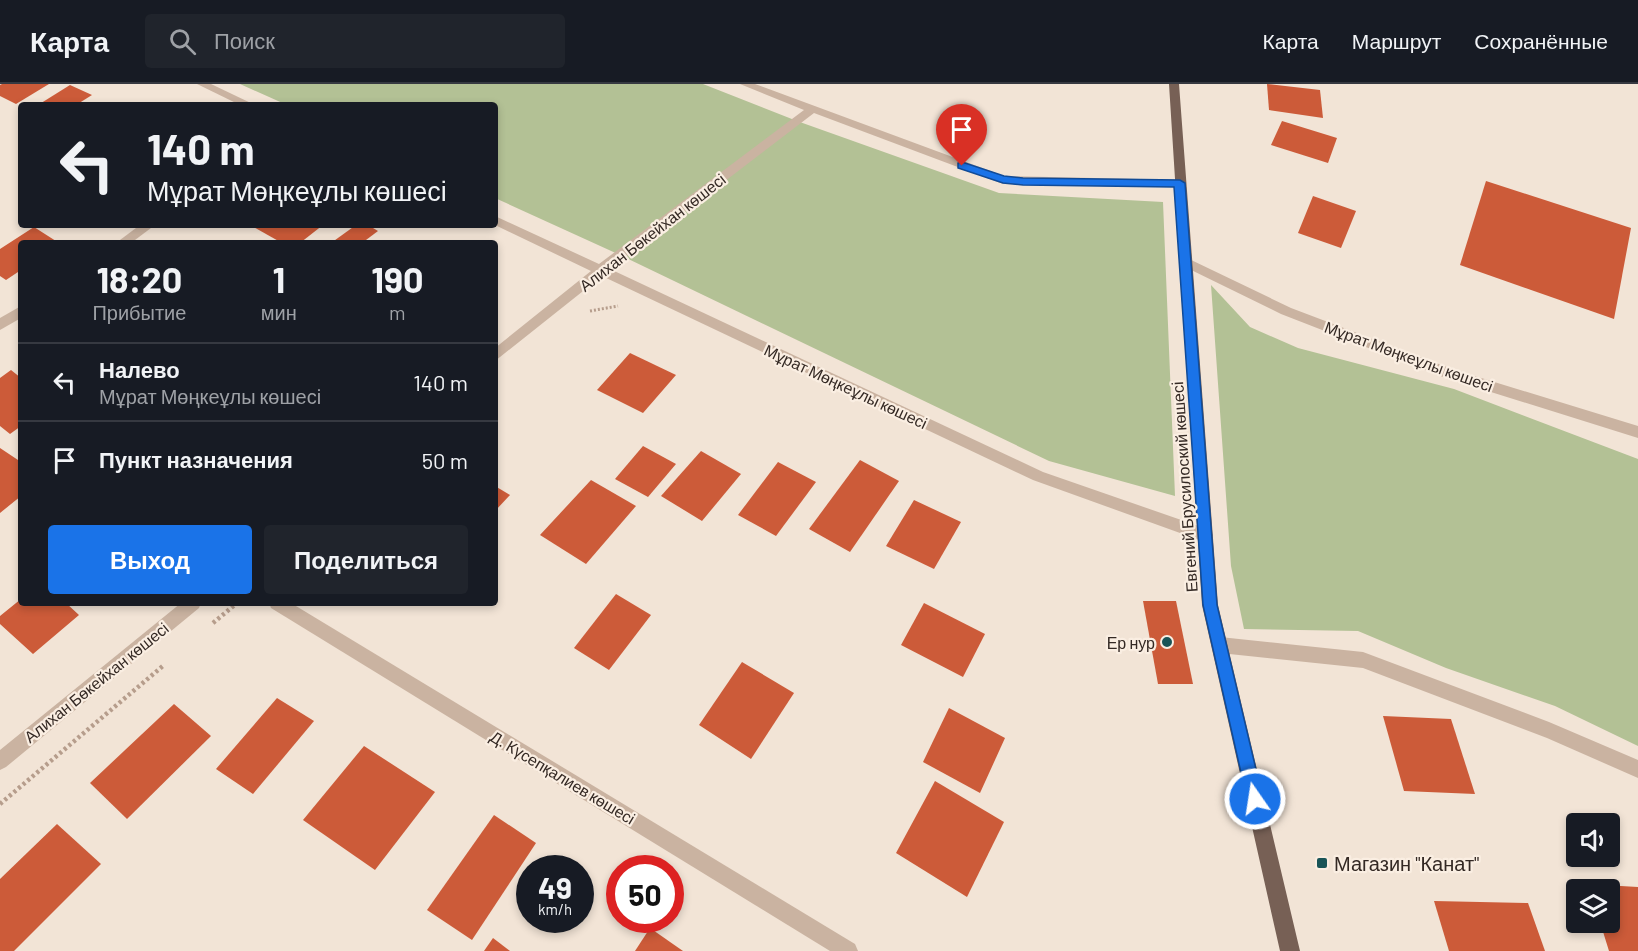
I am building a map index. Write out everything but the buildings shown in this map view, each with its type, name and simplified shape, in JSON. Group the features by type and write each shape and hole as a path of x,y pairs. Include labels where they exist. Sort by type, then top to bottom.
{"main road":[{"name":"Евгений Брусилоский көшесі","path":"1174,84 1210,605 1290,951"}],"street":[{"path":"202,84 243,102"},
{"path":"745,84 1003,180 1180,183"},
{"name":"Алихан Бөкейхан көшесі","path":"498,354 600,270 811,110"},
{"name":"Мұрат Мөңкеұлы көшесі","path":"498,221 1038,476 1205,535"},
{"path":"126,240 144,228"},
{"name":"Мұрат Мөңкеұлы көшесі","path":"1186,263 1286,311 1448,373 1638,432"},
{"path":"0,325 18,313"},
{"name":"Алихан Бөкейхан көшесі","path":"0,761 189,606"},
{"name":"Д. Күсепқалиев көшесі","path":"282,606 848,951"},
{"path":"1220,645 1363,660 1549,730 1638,769"}],"path":[{"path":"587,312 620,306"},
{"path":"210,626 233,606"},
{"path":"0,804 173,657"}],"green space":[{"path":"240,84 703,84 797,121 999,193 1163,202 1175,496 1049,461 620,255 498,199 498,102 280,102"},
{"path":"1211,285 1250,327 1298,348 1454,389 1638,459 1638,746 1555,706 1446,668 1358,631 1244,629 1231,566"}],"place":[{"name":"Ер нур","path":"1167,642"},
{"name":"Магазин \"Канат\"","path":"1322,863"}],"route":[{"path":"962,166 1003,180 1180,183 1210,605 1255,799"}]}
